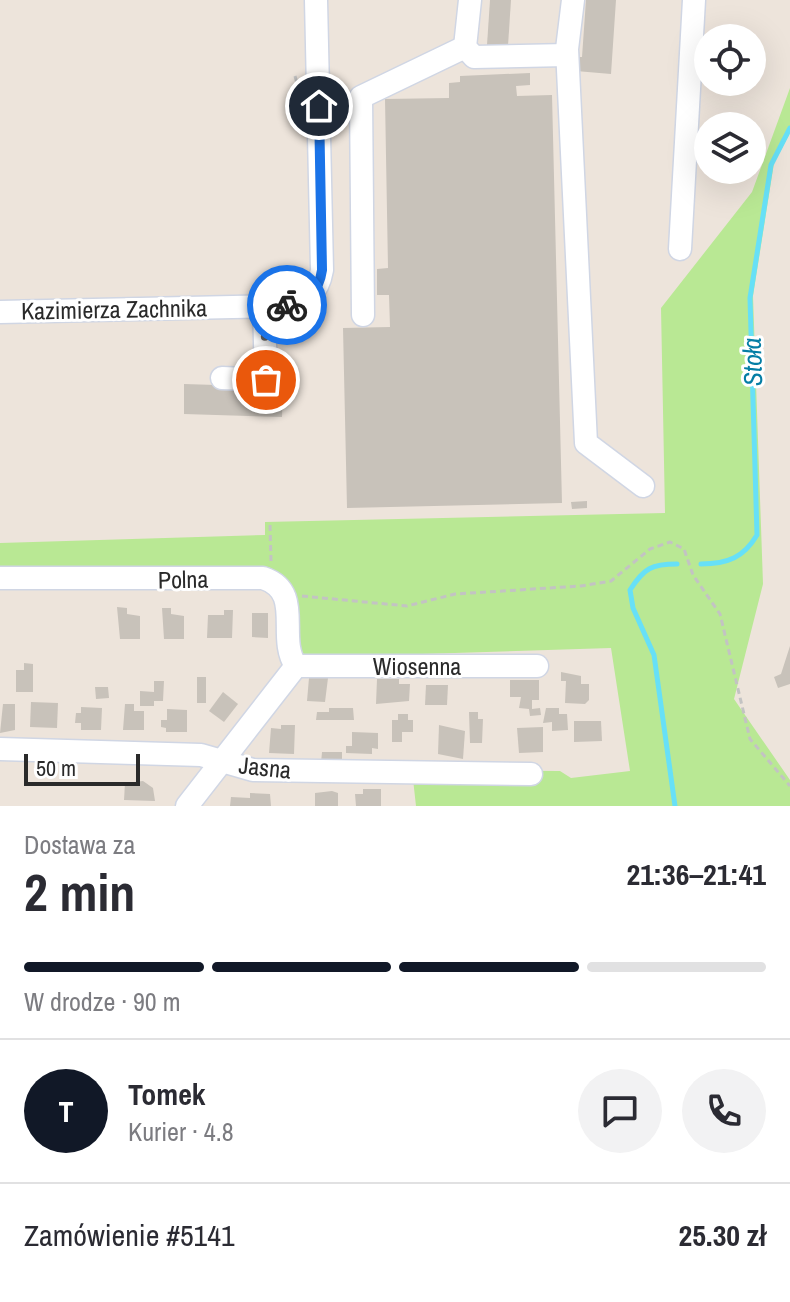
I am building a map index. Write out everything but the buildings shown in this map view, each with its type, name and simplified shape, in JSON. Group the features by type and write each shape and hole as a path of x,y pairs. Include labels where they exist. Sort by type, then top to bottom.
{"street":[{"name":"Kazimierza Zachnika","path":"0,312 264,306 302,302 320,283 316,0"},
{"path":"454,0 470,0 465,47 474,57 567,55"},
{"path":"573,0 567,55 586,443 643,486"},
{"path":"680,249 694,0"},
{"path":"363,315 361,97 465,47"},
{"path":"295,76 318,76"},
{"path":"222,378 266,380 264,306"},
{"name":"Polna","path":"0,578 278,588"},
{"path":"187,806 296,666 289,656 278,588"},
{"name":"Wiosenna","path":"296,666 537,666"},
{"name":"Jasna","path":"0,749 201,755 253,770 531,774"}],"path":[{"path":"270,525 278,588 407,606 455,594 581,586 611,581 650,549 670,542 684,549 693,575 720,614 750,739 790,786"}],"green space":[{"path":"790,88 790,133 774,163 753,296 763,584 734,699 790,780 790,806 416,806 412,770 560,771 571,778 630,771 611,648 295,658 292,593 269,567 0,567 0,543 265,535 265,522 665,513 661,308 752,192 755,184 766,184 766,154"}],"waterway":[{"name":"Stoła","path":"701,564 734,558 747,549 757,535 750,298 771,165 790,128"},
{"name":"Stoła","path":"675,806 654,655 633,608 630,590 649,569 677,564"}],"way so far":[{"path":"266,380 264,306 287,305"}],"route":[{"path":"287,305 307,299 320,283 319,106"}]}
